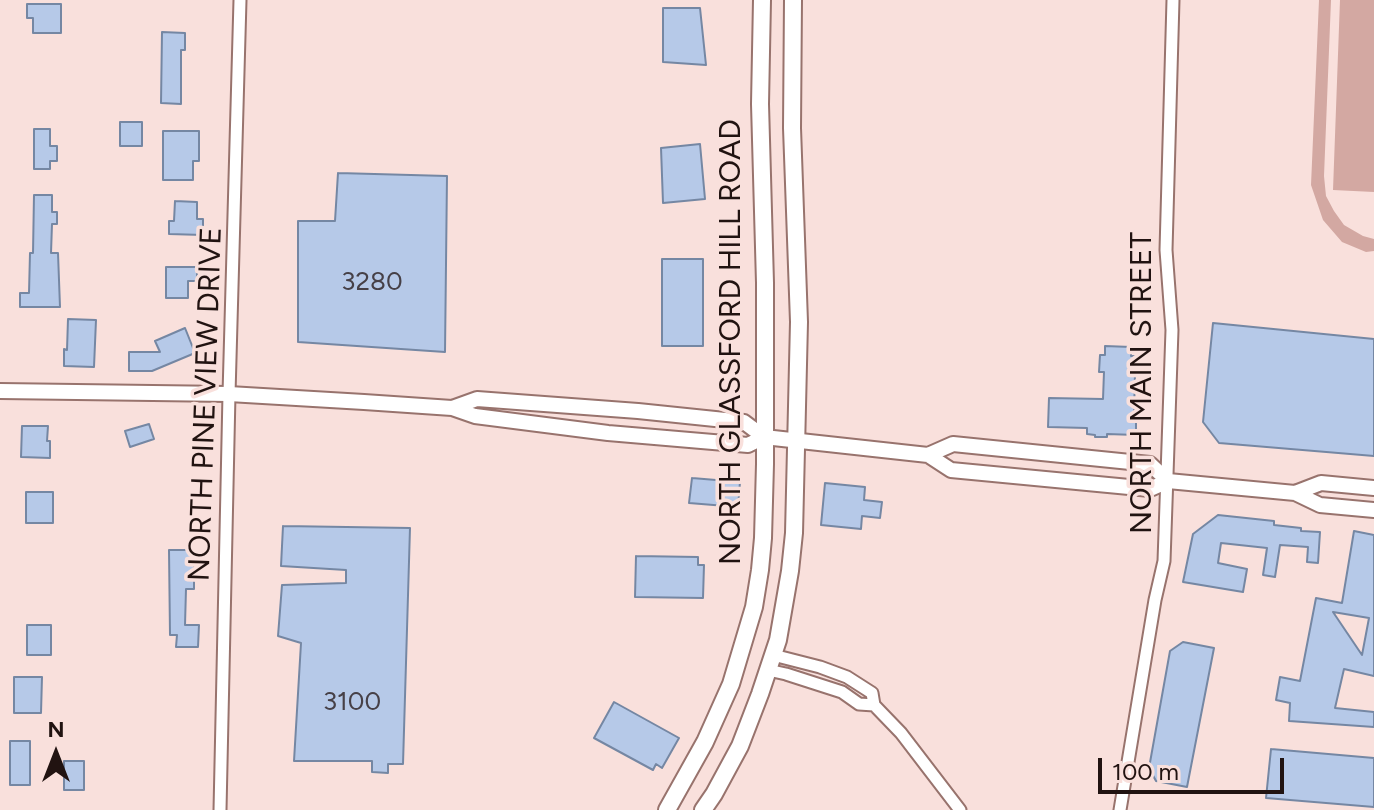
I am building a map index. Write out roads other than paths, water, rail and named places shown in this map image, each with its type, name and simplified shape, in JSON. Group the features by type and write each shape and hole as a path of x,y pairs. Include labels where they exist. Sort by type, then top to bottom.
{"main road":[{"name":"NORTH GLASSFORD HILL ROAD","path":"667,810 705,742 731,684 754,607 763,538 765,283 760,104 762,0"},
{"name":"NORTH GLASSFORD HILL ROAD","path":"703,810 740,746 770,663 786,600 792,559 799,322 792,128 793,0"}],"street":[{"name":"NORTH PINE VIEW DRIVE","path":"220,810 240,0"},
{"name":"NORTH MAIN STREET","path":"1120,810 1164,561 1172,330 1166,250 1173,0"},
{"path":"0,391 229,394 452,408 475,416 608,433 748,445 764,437"},
{"path":"452,408 477,399 744,422 764,437 928,455 951,470 1150,489 1168,481 1295,493 1320,505 1374,510"},
{"path":"928,455 953,444 1150,464 1168,481"},
{"path":"1295,493 1321,483 1374,488"},
{"path":"770,663 786,674 842,692 859,704 874,705 901,733 960,810"}]}
